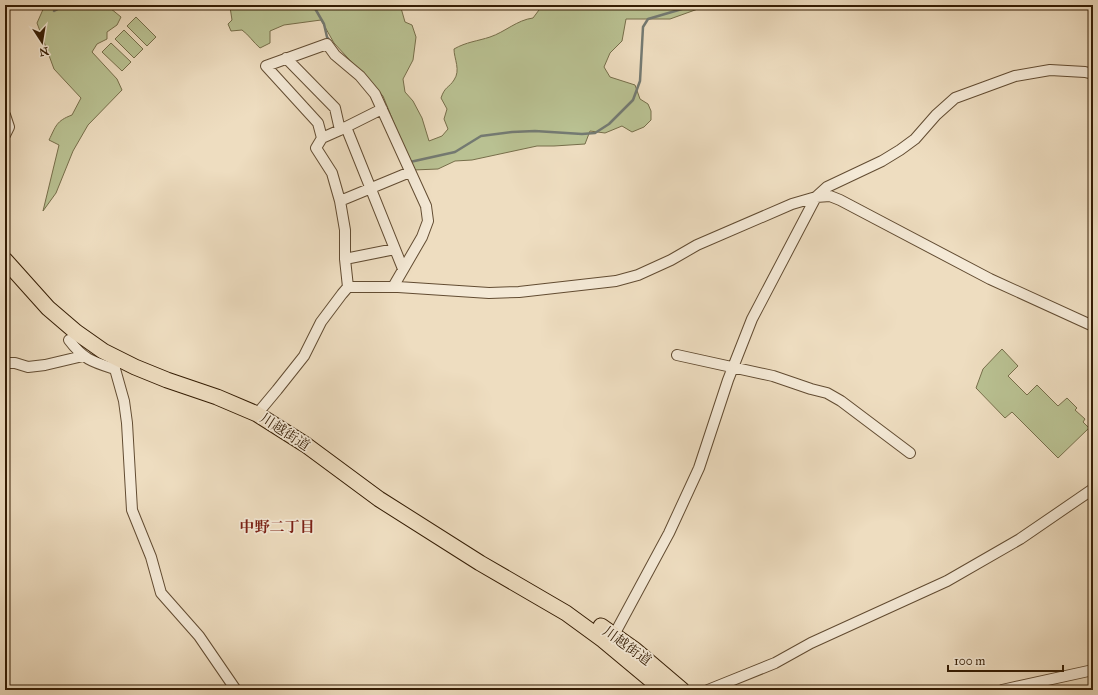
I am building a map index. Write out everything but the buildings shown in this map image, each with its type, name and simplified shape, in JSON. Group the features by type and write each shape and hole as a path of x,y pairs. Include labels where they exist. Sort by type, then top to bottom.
{"highway":[{"name":"川越街道","path":"5,260 84,351 115,364 217,397 257,414 306,445 379,499 480,563 566,613 576,622 603,640 663,690"},
{"name":"川越街道","path":"566,613 583,617 614,635 682,690"}],"street":[{"path":"322,138 318,123 266,66 327,44 335,55 360,76 375,94 426,206 428,221 422,237 393,287"},
{"path":"286,58 335,108 343,129 371,188 403,270"},
{"path":"614,635 668,532 699,468 733,367 752,319 816,197 827,187 882,161 900,150 915,139 936,115 955,98 1015,76 1050,70 1085,72 1093,74"},
{"path":"348,288 345,259 345,230 340,201 332,173 316,148 322,138 382,109"},
{"path":"5,115 9,127 5,135"},
{"path":"340,201 410,172"},
{"path":"257,414 304,356 321,322 348,288 393,287 489,293 520,292 616,281 638,275 671,260 697,245 792,204 816,197 830,196 840,200 990,279 1093,326"},
{"path":"345,259 395,249"},
{"path":"69,340 84,351"},
{"path":"5,363 15,363 28,367 45,365 84,351"},
{"path":"677,355 773,376 827,393 841,401 910,453"},
{"path":"115,364 124,401 127,423 132,510 151,557 161,593 198,636 236,690"},
{"path":"708,690 775,663 811,643 947,581 1020,539 1093,488"},
{"path":"1002,690 1093,670"}],"green space":[{"path":"45,5 111,5 110,8 121,17 117,25 107,32 107,39 97,44 92,52 117,79 122,90 88,125 73,151 56,193 43,211 59,145 49,140 60,122 72,115 81,98 54,69 37,23"},
{"path":"201,5 401,5 405,22 412,25 416,37 413,60 403,79 405,92 413,101 422,118 429,141 442,136 448,129 444,119 447,109 441,98 444,91 452,83 456,76 457,68 454,49 468,43 490,37 522,21 533,18 541,5 709,5 670,19 626,19 622,41 610,53 604,67 610,77 635,85 640,99 648,104 651,111 651,120 644,127 632,132 622,126 605,133 590,131 585,144 537,146 472,160 455,161 438,169 413,170 383,96 334,43 321,20 284,25 270,31 270,43 260,48 242,30 231,31 228,24 232,20 230,7 213,9"},
{"path":"136,17 156,37 147,46 127,26"},
{"path":"124,30 143,49 134,58 115,39"},
{"path":"111,43 131,62 122,71 102,52"},
{"path":"1002,349 1018,366 1008,376 1027,395 1037,385 1058,406 1067,398 1077,408 1075,410 1085,419 1083,422 1089,428 1058,458 1012,412 1005,418 976,388 983,369"}],"waterway":[{"path":"54,11 66,5"},
{"path":"313,5 324,24 327,37 331,42"},
{"path":"410,162 455,152 481,136 535,131 582,134 595,133 609,124 633,100 640,81 643,27 648,19 682,9 689,5"}],"district":[{"name":"中野二丁目","path":"277,527"}]}
